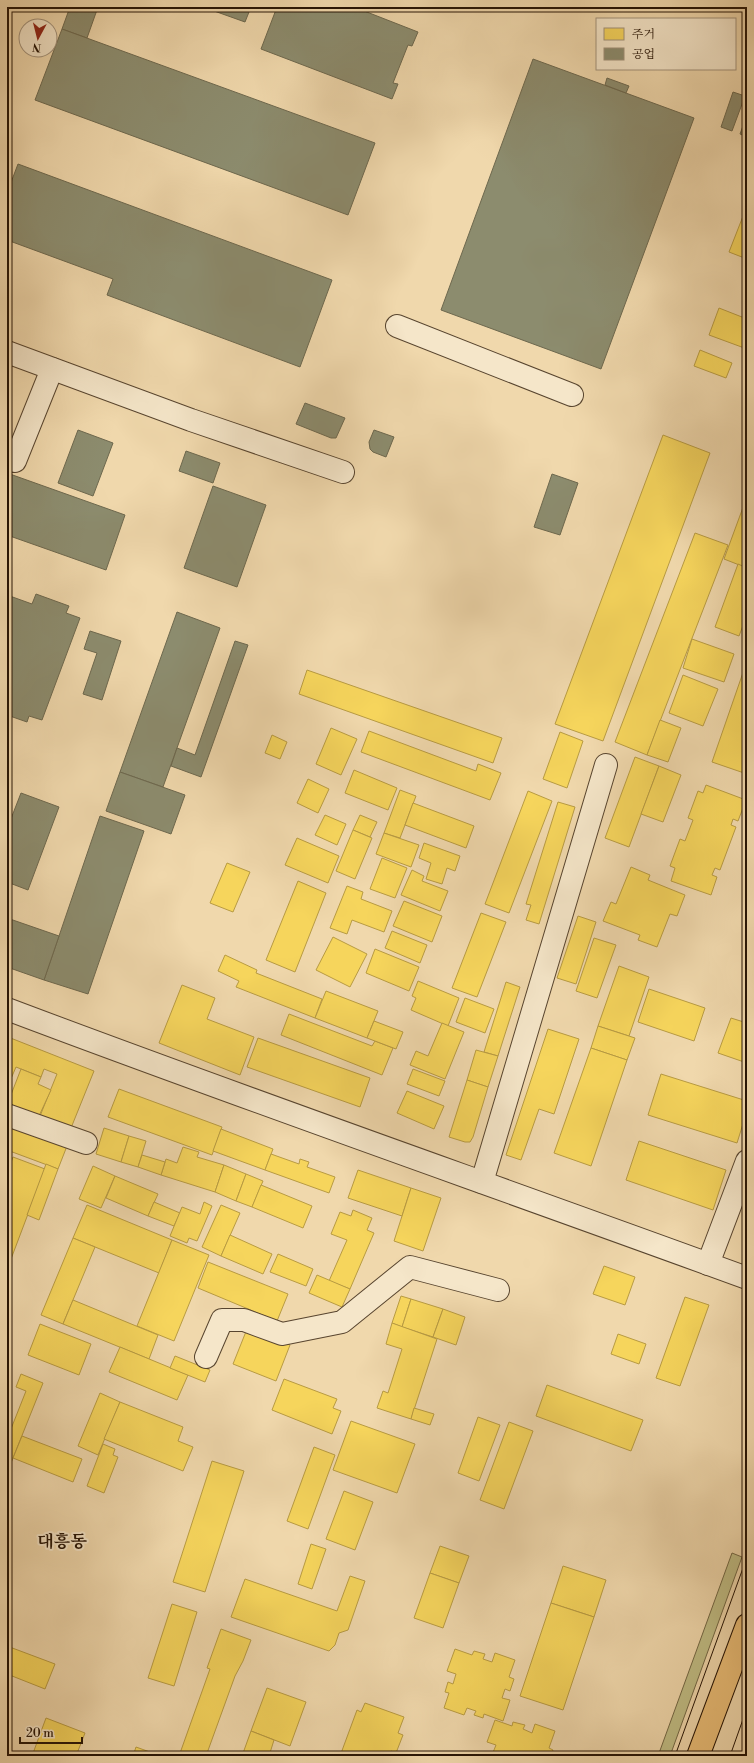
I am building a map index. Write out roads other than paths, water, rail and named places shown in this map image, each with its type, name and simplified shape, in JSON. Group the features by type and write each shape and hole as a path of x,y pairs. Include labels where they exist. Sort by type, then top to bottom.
{"main road":[{"path":"698,1756 747,1625"}],"street":[{"path":"397,326 572,395"},
{"path":"7,352 191,420 343,472"},
{"path":"15,461 52,369"},
{"path":"482,1182 606,765"},
{"path":"7,1009 132,1056 747,1278"},
{"path":"7,1116 86,1143"},
{"path":"708,1264 747,1161"},
{"path":"206,1357 222,1320 244,1320 282,1334 342,1322 410,1267 498,1290"}],"tram line":[{"path":"675,1756 747,1557"},
{"path":"730,1756 747,1708"}],"district":[{"name":"대흥동","path":"62,1542"}]}
